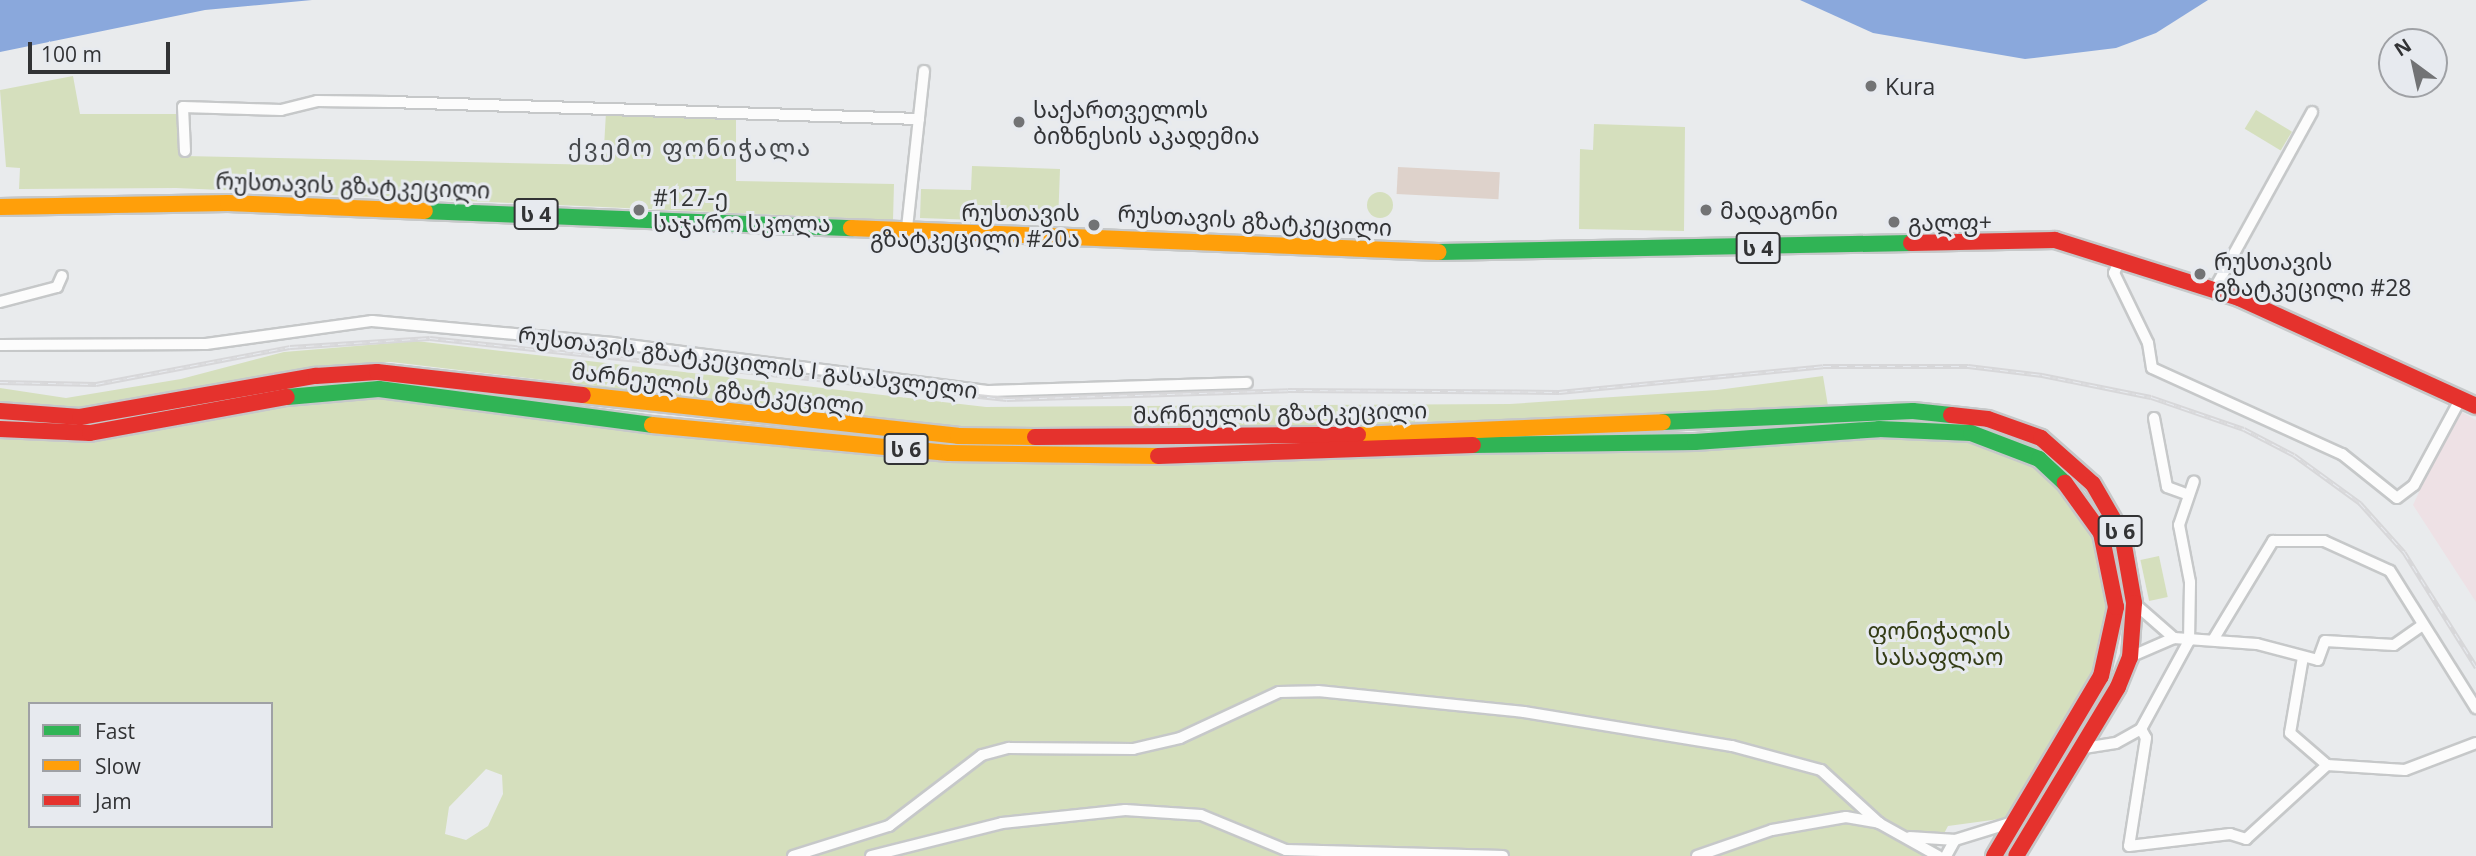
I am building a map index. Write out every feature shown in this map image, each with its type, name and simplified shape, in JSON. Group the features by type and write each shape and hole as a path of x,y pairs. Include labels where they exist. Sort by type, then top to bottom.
{"highway":[{"name":"რუსთავის გზატკეცილი","path":"8,206 207,202 1509,253 2055,240 2121,257 2215,288 2476,406"},
{"name":"მარნეულის გზატკეცილი","path":"0,411 80,417 304,377 377,372 958,436 1219,441 1717,423 1913,411 2026,430 2060,451 2103,498 2122,534 2134,603 2130,657 2084,748 2016,854"},
{"name":"მარნეულის გზატკეცილი","path":"0,429 90,433 288,397 379,389 708,432 950,453 1217,457 1312,449 1695,442 1945,430 2022,450 2074,494 2101,533 2112,567 2116,607 2110,654 1994,856"},
{"path":"1693,423 1695,442"},
{"path":"1717,423 1718,441"}],"street":[{"path":"907,228 924,71"},
{"path":"186,151 183,107 281,110 317,101 919,119"},
{"path":"2215,288 2312,112"},
{"path":"0,217 8,206"},
{"path":"2121,257 2114,273 2148,344 2152,368 2342,454 2397,498 2414,485 2461,398"},
{"path":"0,302 57,287 61,276"},
{"name":"რუსთავის გზატკეცილის I გასასვლელი","path":"0,345 206,344 372,321 688,351 986,391 1247,383"},
{"path":"2154,418 2167,487 2189,495"},
{"path":"2084,748 2116,743 2141,729 2189,641 2190,582 2179,525 2194,481"},
{"path":"2213,640 2258,558 2273,541 2287,536 2371,557 2406,589 2421,626 2436,635 2476,708"},
{"path":"2134,603 2174,638 2189,641 2213,640 2318,660 2325,641 2393,645 2421,626"},
{"path":"2130,657 2174,638"},
{"path":"2303,657 2290,733 2327,765 2405,770 2476,743"},
{"path":"793,856 889,826 928,803 982,755 1009,748 1133,749 1181,738 1279,692 1318,691 1524,712 1732,746 1821,769 1879,823"},
{"path":"2141,729 2146,738 2129,846 2230,834 2246,839 2327,765"},
{"path":"872,856 1002,823 1125,810 1201,815 1286,850 1503,856"},
{"path":"1697,856 1772,830 1846,817 1879,823 1910,837 1938,856"},
{"path":"1910,837 1955,840 1997,831 2014,821"},
{"path":"1946,856 1955,840"}],"shaded area":[{"path":"2458,410 2476,420 2476,602 2413,505"}],"green space":[{"path":"73,76 80,114 185,114 184,156 603,165 606,112 736,115 736,181 894,184 893,220 176,188 19,189 20,168 6,167 0,90"},
{"path":"2256,110 2292,132 2281,150 2245,129"},
{"path":"1594,124 1685,127 1684,231 1579,229 1580,149 1593,150"},
{"path":"972,166 1060,169 1058,223 920,218 921,189 971,190"},
{"path":"1380,192 1389,196 1393,205 1389,214 1380,218 1371,214 1367,205 1371,196"},
{"path":"416,341 986,407 1510,404 1717,390 1823,376 1828,406 1208,433 945,427 391,362 320,366 60,411 0,401 0,388 66,398 181,379 284,352"},
{"name":"ფონიჭალის სასაფლაო","path":"346,394 438,399 597,427 910,455 1303,453 1950,433 2019,453 2048,474 2095,528 2115,605 2099,674 2007,818 1948,826 1932,856 0,856 0,431 66,442","holes":["486,769 502,775 503,794 488,826 466,840 445,834 449,807"]},
{"path":"2159,556 2168,597 2149,601 2140,560"}],"water":[{"path":"0,0 312,0 205,10 0,52"},
{"path":"1800,0 2208,0 2156,33 2116,48 2025,59 1873,33"}],"building":[{"path":"1398,167 1500,172 1498,199 1397,194"}],"railway":[{"path":"0,382 96,384 290,347 430,338 1007,399 1288,390 1559,392 1823,366 1968,366 2042,375 2151,397 2244,429 2294,455 2360,503 2404,552 2476,667"}],"traffic: fast":[{"path":"425,211 851,228"},
{"path":"1439,252 1911,243"},
{"path":"287,397 379,389 652,425"},
{"path":"1663,422 1913,411 1951,415"},
{"path":"1473,445 1695,442 1879,429 1971,433 2039,459 2065,483"}],"traffic: slow":[{"path":"0,207 228,203 425,211"},
{"path":"851,228 1439,252"},
{"path":"583,395 958,436 1035,437"},
{"path":"1358,435 1663,422"},
{"path":"652,425 949,453 1158,456"}],"traffic: jam":[{"path":"1911,243 2055,240 2239,298 2476,406"},
{"path":"0,411 80,417 316,376 377,372 583,395"},
{"path":"0,429 90,433 287,397"},
{"path":"1951,415 1988,419 2041,438 2093,484 2122,534 2134,603 2130,657 2118,687 2016,856"},
{"path":"1035,437 1358,435"},
{"path":"1158,456 1473,445"},
{"path":"1994,856 2101,676 2116,607 2101,533 2065,483"}],"place":[{"name":"Kura","path":"1871,86"},
{"name":"საქართველოს ბიზნესის აკადემია","path":"1019,122"},
{"name":"#127-ე საჯარო სკოლა","path":"639,210"},
{"name":"მადაგონი","path":"1706,210"},
{"name":"გალფ+","path":"1894,222"},
{"name":"რუსთავის გზატკეცილი #20ა","path":"1094,225"},
{"name":"რუსთავის გზატკეცილი #28","path":"2200,274"}],"district":[{"name":"ქვემო ფონიჭალა","path":"690,147"}]}
